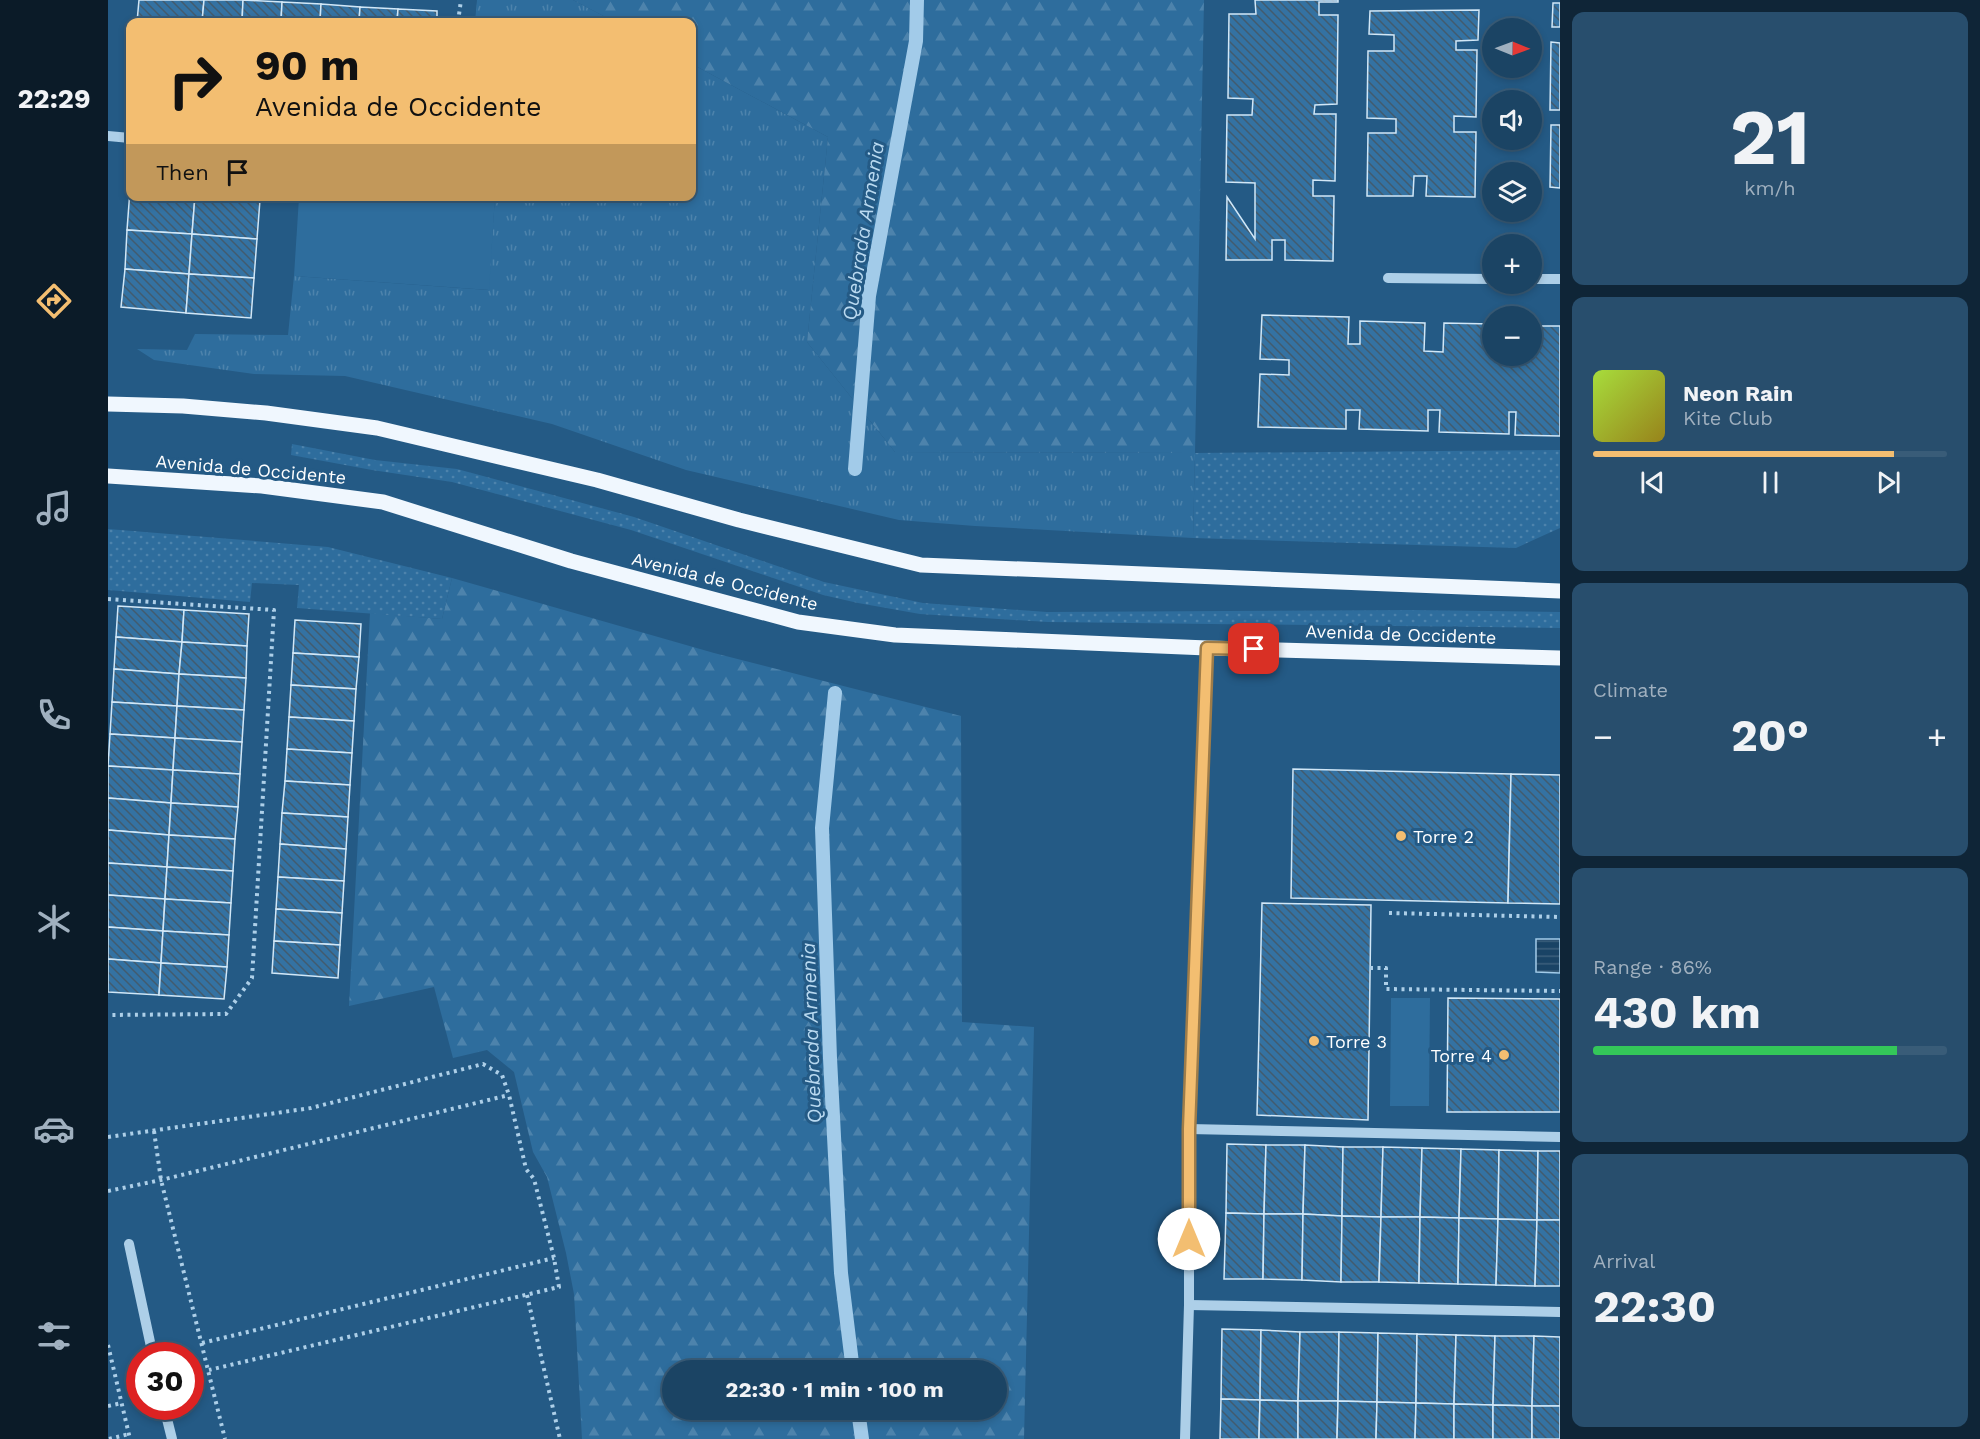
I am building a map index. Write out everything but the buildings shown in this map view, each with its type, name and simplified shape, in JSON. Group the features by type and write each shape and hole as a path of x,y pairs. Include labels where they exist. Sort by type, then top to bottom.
{"main road":[{"path":"108,404 183,406 266,413 376,428 597,480 739,520 921,565 1556,588"},
{"name":"Avenida de Occidente","path":"108,476 262,486 383,502 571,561 798,622 895,635 1207,648 1560,658"}],"street":[{"path":"108,136 126,138"},
{"path":"1388,278 1482,279"},
{"path":"1542,279 1560,279"},
{"path":"1185,1439 1189,1305 1189,1129 1207,648"},
{"path":"1189,1129 1560,1137"},
{"path":"129,1244 150,1342"},
{"path":"1189,1305 1560,1312"},
{"path":"167,1420 172,1439"}],"path":[{"path":"459,18 461,0"},
{"path":"108,599 274,610 252,978 226,1014 108,1015"},
{"path":"1389,913 1560,917"},
{"path":"1370,968 1386,968 1386,989 1560,991"},
{"path":"108,1137 311,1108 483,1064 502,1076 509,1095 526,1169 534,1179 560,1287 208,1370"},
{"path":"108,1191 509,1095"},
{"path":"154,1131 161,1180 202,1342"},
{"path":"204,1343 554,1258"},
{"path":"526,1295 560,1439"},
{"path":"108,1345 130,1436 109,1439"},
{"path":"204,1352 225,1439"},
{"path":"108,1406 122,1403"}],"green space":[{"path":"477,0 573,0 607,18 475,18"},
{"path":"573,0 1204,0 1195,453 895,452 807,342 828,137 696,66 696,18 607,18"},
{"path":"696,66 828,137 807,342 895,452 1195,453 1193,538 899,520 686,470 552,424 345,376 254,374 154,360 137,349 187,350 195,334 288,335 294,276 488,290 495,201 696,201"},
{"path":"299,201 495,201 489,290 294,276"},
{"path":"292,444 375,460 457,469 634,517 824,582 923,603 1047,612 1412,610 1560,612 1560,628 1048,622 920,614 823,595 631,530 452,482 291,455"},
{"path":"1560,450 1560,528 1516,548 1193,538 1195,453"},
{"path":"108,529 328,547 452,578 442,619 297,608 299,585 252,583 250,602 108,590"},
{"path":"452,578 714,653 961,716 962,1022 1034,1027 1024,1439 582,1439 574,1294 547,1177 533,1152 514,1072 487,1050 453,1058 434,987 349,1006 370,613 442,619"},
{"path":"1391,998 1430,998 1429,1106 1390,1106"}],"shaded area":[{"path":"1536,939 1560,939 1560,973 1536,972"}],"waterway":[{"name":"Quebrada Armenia","path":"855,469 869,296 916,41 917,0"},
{"name":"Quebrada Armenia","path":"835,693 822,828 830,1058 841,1273 852,1360"},
{"name":"Quebrada Armenia","path":"859,1420 862,1439"}],"place":[{"name":"Torre 2","path":"1401,836"},
{"name":"Torre 3","path":"1314,1041"},
{"name":"Torre 4","path":"1504,1055"}],"route":[{"path":"1189,1239 1189,1129 1207,648 1254,649"}]}
